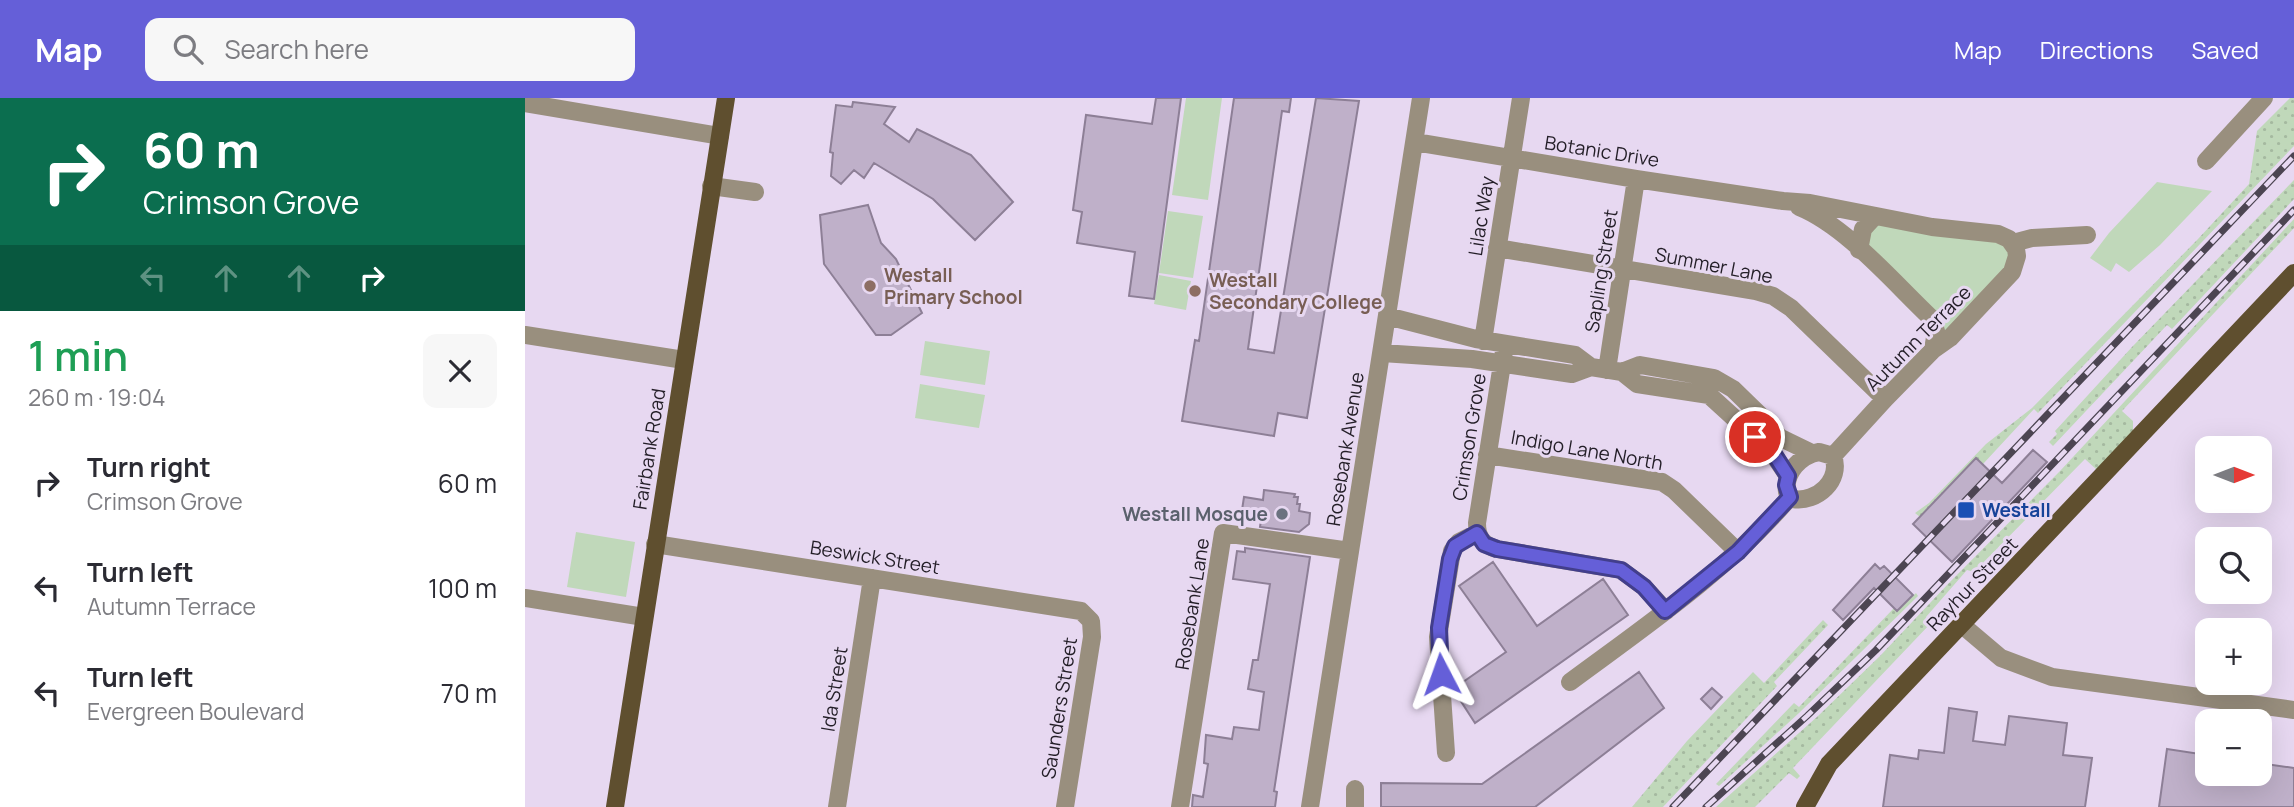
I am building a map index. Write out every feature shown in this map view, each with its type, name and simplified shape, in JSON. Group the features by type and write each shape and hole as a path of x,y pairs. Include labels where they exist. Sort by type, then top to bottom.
{"main road":[{"name":"Fairbank Road","path":"615,807 726,98"},
{"name":"Rayhur Street","path":"1805,807 1829,764 2294,273"}],"street":[{"name":"Rosebank Avenue","path":"1310,807 1421,98"},
{"name":"Lilac Way","path":"1483,341 1521,98"},
{"path":"2206,161 2264,98"},
{"path":"525,101 720,135"},
{"name":"Botanic Drive","path":"1415,142 1636,179 1810,203 1932,227 1998,234 2013,243 2045,237 2087,235"},
{"name":"Sapling Street","path":"1607,370 1636,179"},
{"path":"711,186 755,192"},
{"name":"Botanic Drive","path":"1783,201 1819,217 1859,250 1933,321 1936,331 1933,350"},
{"path":"1859,250 1863,229 1875,216"},
{"name":"Autumn Terrace","path":"1833,456 1885,399 1933,350 1950,338 2012,272 2017,256 2013,243"},
{"name":"Summer Lane","path":"1497,248 1773,296 1791,307 1885,399"},
{"path":"1387,316 1483,341 1503,354"},
{"path":"525,335 684,360"},
{"path":"1382,353 1575,355 1637,384 1713,396 1755,437 1766,444 1788,476"},
{"name":"Crimson Grove","path":"1477,533 1503,354"},
{"path":"1607,370 1640,365 1714,378 1733,389 1779,437 1812,453 1826,452 1833,456 1836,467 1834,475 1823,490 1802,501 1790,497"},
{"path":"1790,497 1786,485 1788,476 1796,464 1812,453"},
{"name":"Indigo Lane North","path":"1487,455 1662,482 1674,489 1738,552"},
{"path":"1570,682 1738,552 1790,497"},
{"name":"Rosebank Lane","path":"1180,807 1223,533 1350,551"},
{"path":"1446,753 1439,628 1452,551 1459,542 1477,533 1484,544 1497,549 1621,570 1644,587 1665,611"},
{"name":"Beswick Street","path":"655,544 1075,609 1087,616"},
{"name":"Ida Street","path":"837,807 872,578"},
{"path":"525,597 644,617"},
{"name":"Saunders Street","path":"1065,807 1092,637 1092,626 1087,616"},
{"path":"1962,625 2001,658 2052,677 2294,710"}],"green space":[{"path":"1186,98 1222,98 1208,200 1172,195"},
{"path":"2290,98 2294,98 2294,146 2038,413 2034,409 1983,464 1976,458 1920,517 1915,513 1929,503 1986,444 2032,408 2249,184 2257,131"},
{"path":"2294,180 2294,199 2172,329 2167,325 2053,446 2049,442 2057,434 2055,431 2132,347"},
{"path":"2157,182 2212,191 2160,245 2129,272 2116,263 2111,272 2090,258 2109,233"},
{"path":"1168,211 1203,216 1193,278 1159,273"},
{"path":"2294,219 2294,228 2122,411 2133,421 2133,431 2097,470 2085,459 1974,572 1967,570 1926,617 1931,623 1793,768 1800,776 1797,779 1789,773 1755,807 1716,807 1818,716 1880,656 2060,471"},
{"path":"1876,223 2001,239 2013,262 1947,336 1874,260 1866,237"},
{"path":"1159,275 1191,281 1186,310 1154,304"},
{"path":"925,341 990,351 985,385 920,375"},
{"path":"920,384 985,395 979,428 915,418"},
{"path":"576,532 635,542 626,597 567,587"},
{"path":"1916,593 1918,596 1799,713 1719,786 1716,784 1794,703 1799,707 1894,608 1898,611"},
{"path":"1823,620 1828,625 1774,682 1777,686 1663,807 1632,807 1687,741 1753,672 1764,683"}],"building":[{"path":"1156,98 1181,98 1154,299 1129,296 1135,252 1077,243 1082,212 1073,210 1086,115 1152,124"},
{"path":"1234,98 1291,98 1289,112 1282,111 1248,349 1274,353 1316,98 1359,101 1307,418 1278,413 1274,436 1182,421 1195,340 1199,341"},
{"path":"853,102 895,107 884,124 909,142 917,129 971,155 1013,202 975,240 933,199 874,163 864,178 854,170 841,184 831,176 833,153 830,152 836,105 852,107"},
{"path":"868,205 881,243 896,259 922,313 891,335 876,335 824,264 820,215"},
{"path":"2033,450 2047,462 1952,562 1913,524 1976,458 2002,483"},
{"path":"1264,490 1295,494 1294,497 1298,497 1297,504 1300,504 1299,511 1310,513 1309,524 1299,532 1260,527 1262,513 1242,510 1244,497 1263,500"},
{"path":"1245,548 1310,557 1274,791 1277,792 1275,807 1192,807 1193,795 1203,797 1208,764 1204,763 1206,735 1232,739 1234,727 1259,730 1264,692 1248,689 1253,660 1258,660 1270,584 1233,579 1237,551 1245,552"},
{"path":"1493,562 1537,626 1603,579 1628,615 1475,723 1453,689 1506,652 1459,586"},
{"path":"1875,564 1880,569 1884,566 1913,595 1897,611 1874,588 1843,620 1833,610"},
{"path":"1639,672 1664,708 1535,807 1381,807 1381,783 1482,784"},
{"path":"1712,688 1722,697 1711,709 1701,699"},
{"path":"1949,708 1977,712 1973,741 2005,745 2009,716 2067,723 2063,755 2092,758 2085,807 1883,807 1890,755 1918,759 1919,750 1944,753"},
{"path":"2167,749 2195,753 2195,786 2272,786 2272,765 2294,768 2294,807 2159,807"}],"railway":[{"path":"1673,807 2294,156"},
{"path":"1706,807 1876,650 2294,210"}],"place":[{"name":"Westall Primary School","path":"870,286"},
{"name":"Westall Secondary College","path":"1195,291"},
{"name":"Westall","path":"1966,510"},
{"name":"Westall Mosque","path":"1282,514"}],"route":[{"path":"1441,674 1439,628 1450,559 1459,542 1477,533 1484,544 1497,549 1621,570 1644,587 1665,611 1738,552 1790,497 1786,485 1788,476 1779,460 1763,441 1755,437"}]}
